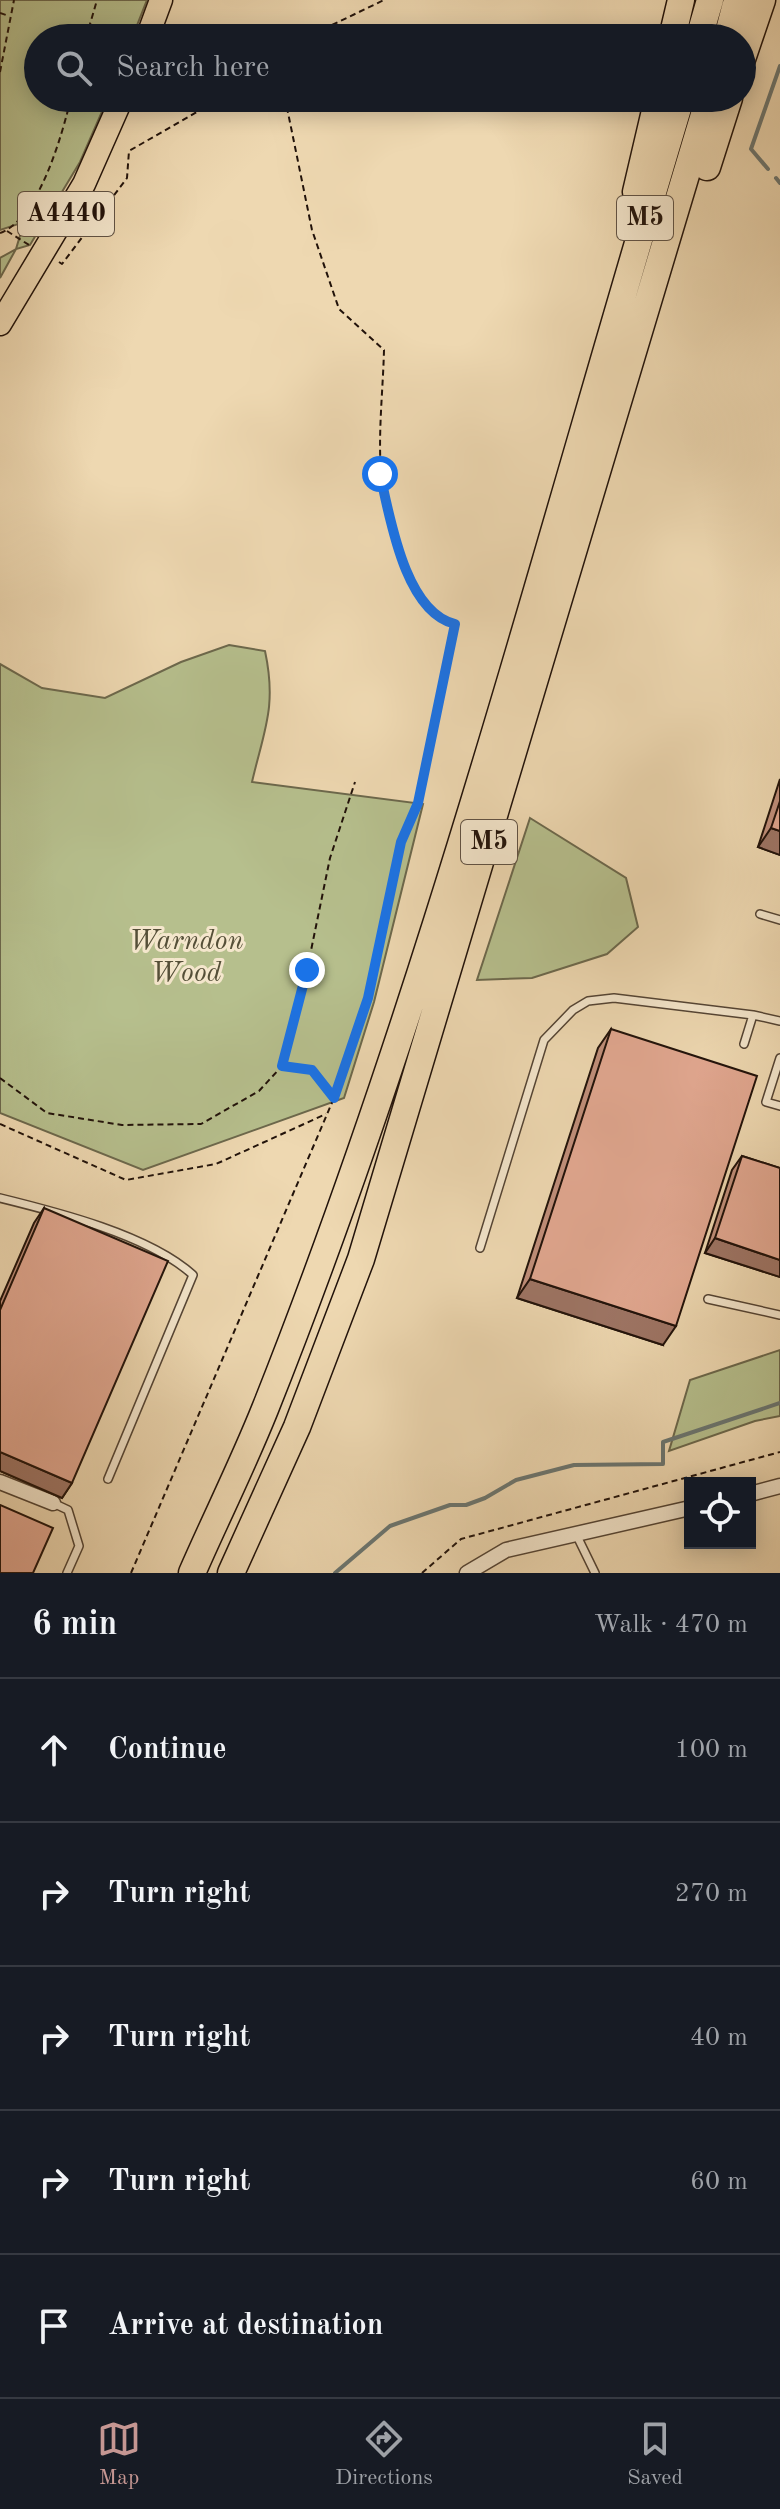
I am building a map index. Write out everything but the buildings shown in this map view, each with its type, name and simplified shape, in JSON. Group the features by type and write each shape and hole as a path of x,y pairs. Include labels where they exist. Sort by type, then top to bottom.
{"highway":[{"path":"675,24 681,0"},
{"path":"703,24 710,0"},
{"path":"731,24 737,0"},
{"path":"754,24 762,0"},
{"name":"M5","path":"608,339 628,226 655,112"},
{"name":"M5","path":"192,1573 264,1412 329,1243 369,1124 466,825 677,112"},
{"name":"M5","path":"231,1573 297,1427 361,1259 705,112"},
{"name":"M5","path":"655,286 693,211 725,112"}],"main road":[{"path":"152,24 161,0"},
{"name":"A4440","path":"0,324 84,184 116,112"}],"street":[{"path":"0,1482 53,1503"},
{"path":"756,1492 780,1486"},
{"path":"467,1573 506,1550 684,1509"}],"lane":[{"path":"760,914 780,920"},
{"path":"480,1248 544,1040 573,1010 588,1001 614,998 780,1021"},
{"path":"744,1044 753,1015"},
{"path":"780,1058 766,1102 780,1106"},
{"path":"0,1198 69,1214 178,1261 193,1275 108,1479"},
{"path":"708,1299 780,1315"},
{"path":"53,1503 68,1510 79,1546 67,1573"},
{"path":"575,1532 595,1573"}],"path":[{"path":"0,72 14,0"},
{"path":"90,24 97,0"},
{"path":"334,24 384,0"},
{"path":"0,13 10,16"},
{"path":"0,233 7,231 34,199 50,169 67,112"},
{"path":"62,264 127,178 129,151 197,112"},
{"path":"131,1573 334,1098 368,998 401,842 418,803 455,624 440,621 422,603 393,536 380,474 384,350 339,309 312,230 288,112"},
{"path":"7,231 30,245"},
{"path":"0,1078 47,1113 122,1125 201,1124 259,1091 282,1066 307,970 330,858 355,782"},
{"path":"282,1066 312,1070 334,1098"},
{"path":"0,1124 126,1180 216,1164 327,1114"},
{"path":"422,1573 461,1539 780,1452"}],"green space":[{"path":"0,0 147,0 138,24 24,24 24,112 102,112 80,162 30,245 16,249 24,222 0,230"},
{"path":"16,249 0,278 0,258"},
{"name":"Warndon Wood","path":"229,645 265,651 270,688 268,718 252,782 423,804 374,1002 344,1098 143,1170 0,1113 0,664 42,688 105,698 181,662"},
{"path":"530,818 626,878 638,927 607,954 532,978 477,980"},
{"path":"780,1350 780,1416 755,1421 669,1451 690,1380"}],"waterway":[{"path":"768,169 751,149 780,66"},
{"path":"776,178 780,183"},
{"path":"335,1573 390,1526 450,1505 466,1505 516,1480 574,1465 663,1464 663,1442 780,1403"}],"route":[{"path":"307,970 282,1066 312,1070 334,1098 368,998 401,842 418,803 455,624 440,621 422,603 393,536 380,474"}]}
